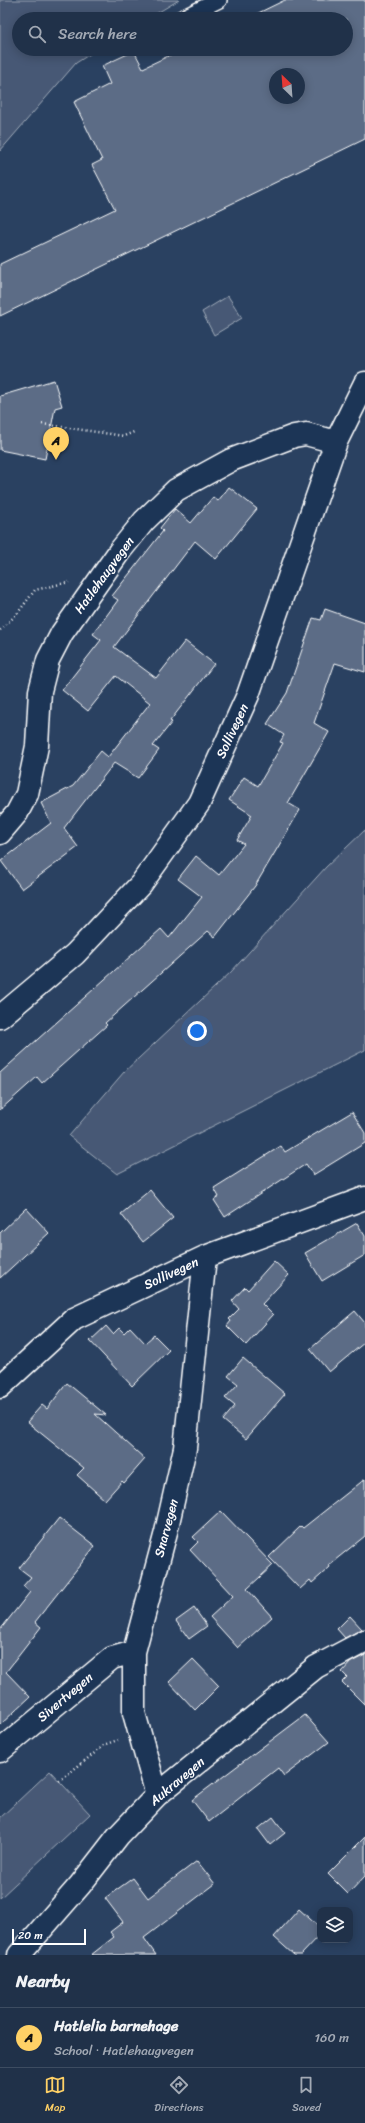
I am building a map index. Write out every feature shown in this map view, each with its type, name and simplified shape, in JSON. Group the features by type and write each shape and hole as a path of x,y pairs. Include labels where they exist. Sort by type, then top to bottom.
{"street":[{"name":"Sollivegen","path":"0,1017 76,954 140,884 198,803 248,695 336,442 365,383"},
{"name":"Hatlehaugvegen","path":"0,833 17,814 27,794 37,746 40,691 48,660 62,633 144,521 176,490 208,471 231,460 294,436 306,434 336,442"},
{"name":"Sollivegen","path":"0,1387 74,1319 205,1257 365,1198"},
{"name":"Snarvegen","path":"158,1795 134,1713 134,1652 166,1532 186,1448 205,1257"},
{"name":"Aukravegen","path":"20,1955 80,1885 118,1836 158,1795 316,1667 365,1641"},
{"name":"Sivertvegen","path":"0,1751 112,1658 134,1652"}],"lane":[{"path":"194,12 219,0"}],"path":[{"path":"42,424 124,436 134,432"},
{"path":"0,630 17,614 35,590 103,575"},
{"path":"59,1781 106,1744 140,1734"}],"shaded area":[{"path":"0,0 179,0 159,12 12,12 12,56 87,56 76,63 0,151"},
{"path":"228,296 242,318 214,335 202,312"},
{"path":"365,830 365,1050 117,1174 69,1136 124,1072 231,972 326,867"},
{"path":"50,1771 90,1814 0,1898 0,1818"}],"building":[{"path":"285,0 365,0 365,139 0,316 0,264 115,209 92,165 102,160 74,102 110,84 102,66 123,56 137,56 143,68 168,56 353,56 353,12 260,12"},
{"path":"54,380 62,406 55,408 45,459 0,450 0,396"},
{"path":"229,487 257,509 216,559 195,541 114,647 156,678 185,641 214,664 170,721 172,722 153,746 159,750 138,778 114,763 64,828 78,847 22,889 1,861 51,823 41,803 73,786 101,751 108,757 150,703 116,676 88,711 62,690 101,640 93,634 118,600 112,596 163,531 160,528 175,509 191,523 213,497 218,501"},
{"path":"325,609 365,623 365,672 335,663 314,723 329,732 288,803 300,810 255,886 215,937 208,931 105,1023 107,1025 42,1083 37,1077 0,1110 0,1073 161,929 169,938 202,897 178,879 196,856 219,875 244,844 237,840 252,815 229,800 244,777 258,786 283,743 280,742 284,735 267,724 287,693 313,618 321,620"},
{"path":"352,1112 365,1133 365,1143 313,1175 306,1164 225,1217 214,1200 219,1197 214,1188 281,1146 285,1152"},
{"path":"150,1190 173,1218 143,1242 121,1214"},
{"path":"26,1208 49,1233 0,1278 0,1233"},
{"path":"357,1223 365,1236 365,1255 322,1281 305,1253"},
{"path":"274,1261 289,1275 262,1304 273,1315 246,1345 227,1326 231,1321 229,1319 239,1309 232,1301 245,1287 248,1290"},
{"path":"355,1311 365,1323 365,1342 329,1372 310,1349"},
{"path":"106,1326 113,1334 119,1328 124,1333 130,1327 145,1343 154,1335 169,1350 132,1386 90,1341"},
{"path":"243,1358 285,1394 246,1439 223,1420 235,1406 225,1398 238,1384 228,1376"},
{"path":"67,1383 106,1415 95,1414 145,1459 124,1483 122,1481 105,1500 77,1475 84,1468 27,1422 42,1405 47,1409"},
{"path":"365,1479 365,1536 329,1565 330,1567 312,1583 310,1580 300,1589 269,1557 301,1526 303,1528"},
{"path":"221,1511 273,1565 247,1589 272,1617 238,1648 210,1617 233,1596 190,1550 198,1542 193,1537"},
{"path":"59,1518 95,1546 35,1622 41,1627 6,1672 30,1697 0,1725 0,1630 30,1592 23,1586 31,1577 19,1568"},
{"path":"194,1608 207,1626 189,1639 176,1621"},
{"path":"350,1616 362,1629 345,1638 337,1629"},
{"path":"365,1655 365,1705 342,1682 347,1677 342,1672 351,1662"},
{"path":"193,1659 219,1686 195,1710 169,1682"},
{"path":"305,1715 329,1742 284,1776 278,1768 209,1822 192,1800"},
{"path":"273,1817 285,1833 270,1845 258,1829"},
{"path":"365,1837 365,1876 348,1894 328,1874"},
{"path":"197,1861 215,1884 144,1938 156,1955 91,1955 114,1937 110,1932 123,1922 105,1898 133,1878 148,1898"},
{"path":"299,1909 317,1925 317,1938 301,1955 294,1955 274,1937"}],"place":[{"name":"Hatlelia barnehage","path":"56,460"}]}
